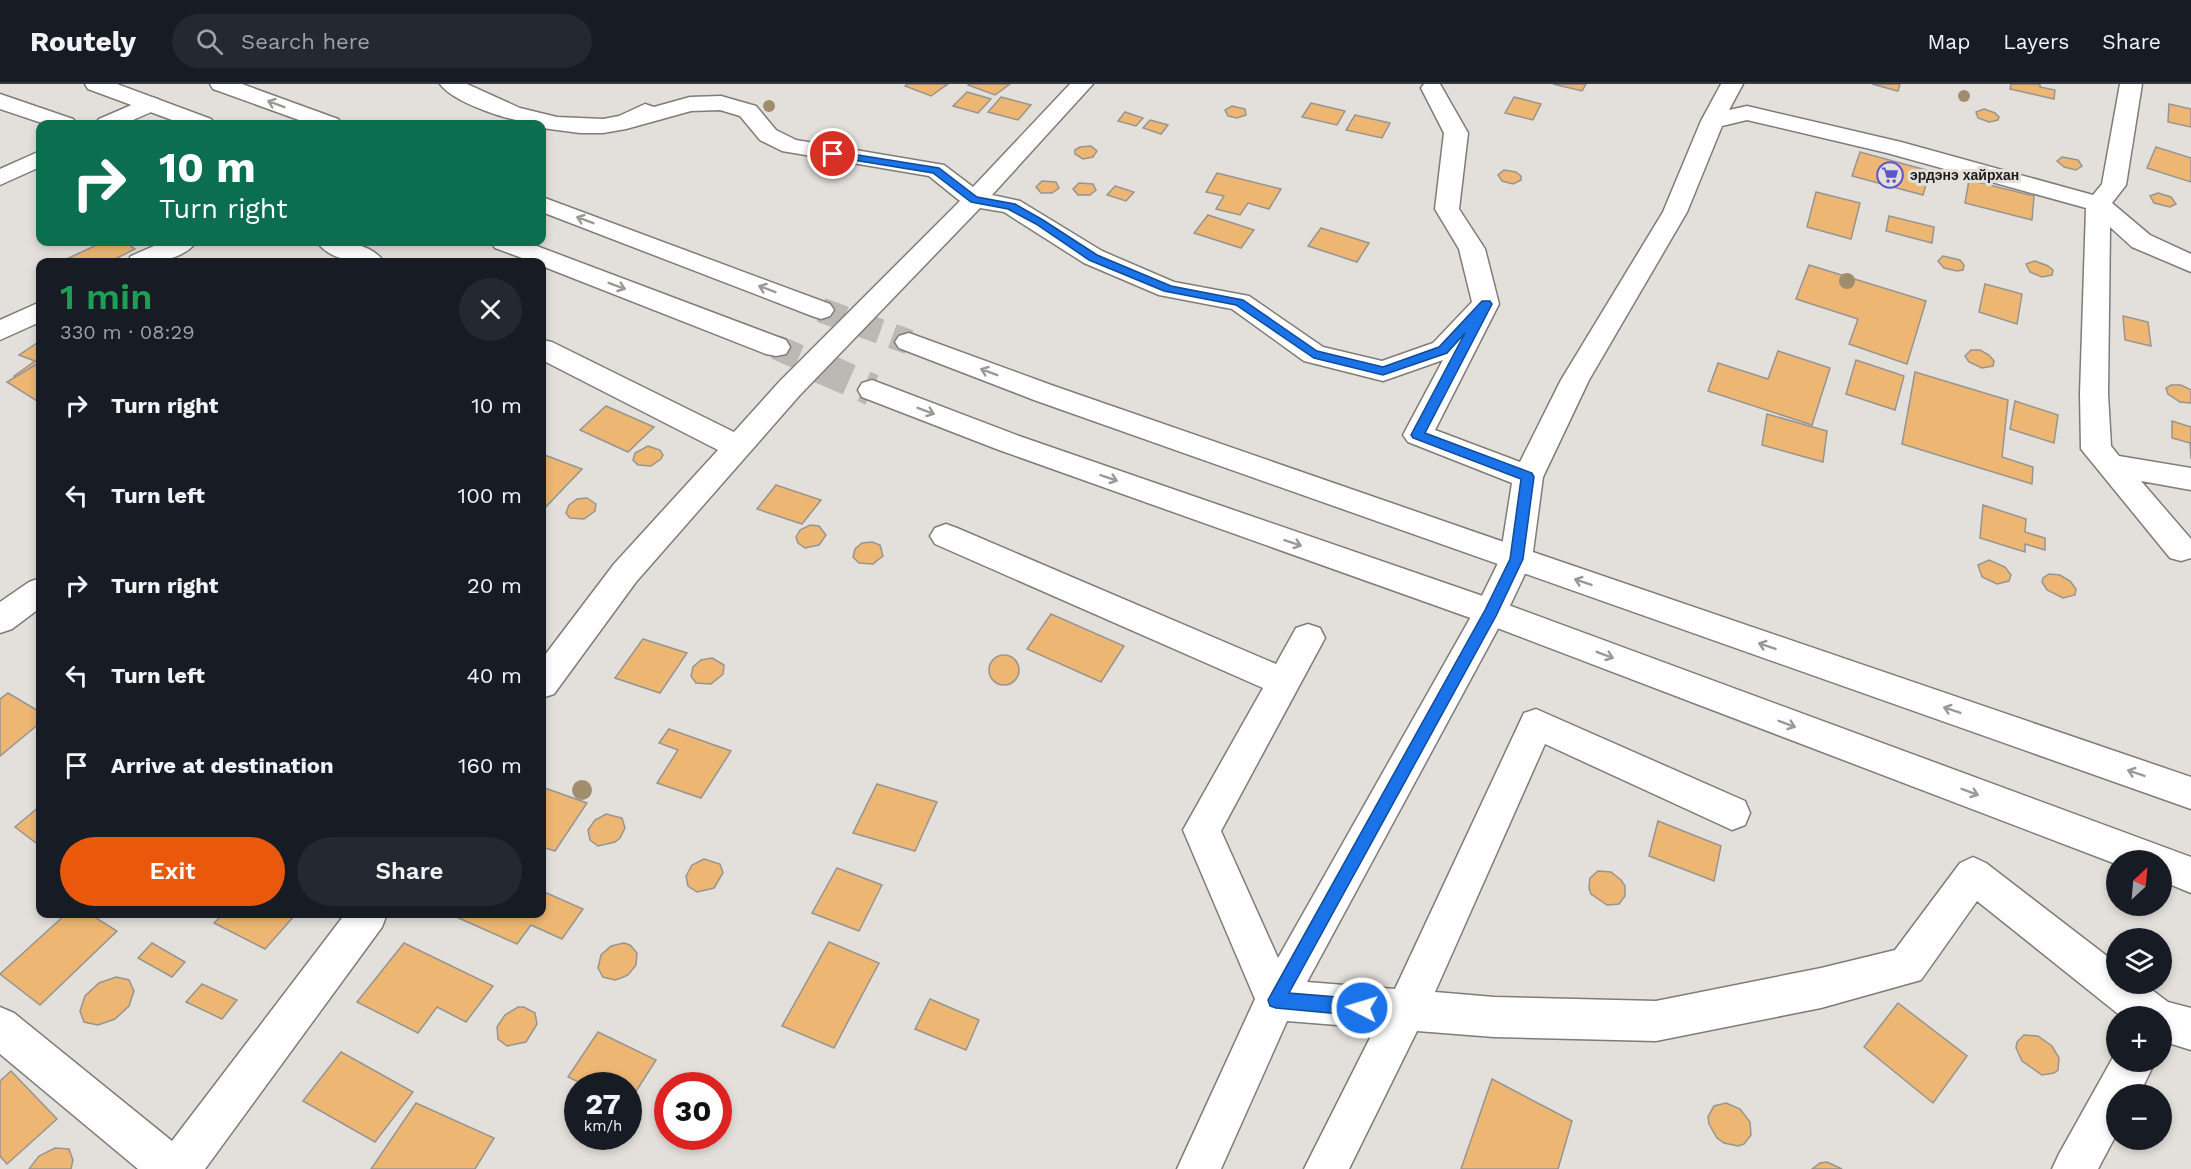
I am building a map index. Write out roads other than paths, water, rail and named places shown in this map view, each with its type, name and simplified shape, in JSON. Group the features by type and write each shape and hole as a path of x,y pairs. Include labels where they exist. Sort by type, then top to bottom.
{"street":[{"path":"96,84 192,120"},
{"path":"222,84 319,120"},
{"path":"452,84 475,100 537,120"},
{"path":"626,122 690,84"},
{"path":"546,679 626,573 789,388 974,200 1082,84"},
{"path":"1198,1169 1276,1000 1491,612 1516,559 1528,477 1575,380 1675,212 1712,121 1732,84"},
{"path":"2131,84 2114,185 2098,204 2094,394 2097,449 2181,549"},
{"path":"1432,88 1456,133 1447,209 1472,249 1486,304 1418,435 1528,477"},
{"path":"0,101 54,120"},
{"path":"546,122 574,127 626,122 690,104 721,103 748,111 768,135 790,146 936,170 974,200 1011,206 1093,257 1168,289 1240,302 1314,354 1383,371 1443,350 1486,304"},
{"path":"116,120 150,104"},
{"path":"1712,121 1747,113 1893,147 2098,204 2141,241 2191,264"},
{"path":"0,178 36,160"},
{"path":"546,206 821,310"},
{"path":"149,258 174,246"},
{"path":"338,246 363,258"},
{"path":"514,246 545,258"},
{"path":"546,258 776,347"},
{"path":"0,331 36,313"},
{"path":"909,342 1055,397 2191,793"},
{"path":"546,352 738,447"},
{"path":"872,390 1009,443 1491,612 2124,850"},
{"path":"2109,465 2191,479"},
{"path":"946,536 1284,682"},
{"path":"0,620 36,594"},
{"path":"1276,1000 1202,830 1308,638"},
{"path":"1326,1169 1405,1012 1536,724 1732,813"},
{"path":"2172,868 2191,875"},
{"path":"1276,1000 1405,1012 1494,1017 1656,1021 1832,985 1907,966 1973,875 2140,1006"},
{"path":"178,1169 365,918"},
{"path":"2172,1024 2191,1029"},
{"path":"0,1027 172,1169"},
{"path":"2074,1169 2128,1072"}],"tunnel":[{"path":"821,310 909,342"},
{"path":"776,347 824,368"},
{"path":"820,367 872,390"}],"place":[{"name":"эрдэнэ хайрхан","path":"1890,175"}]}
